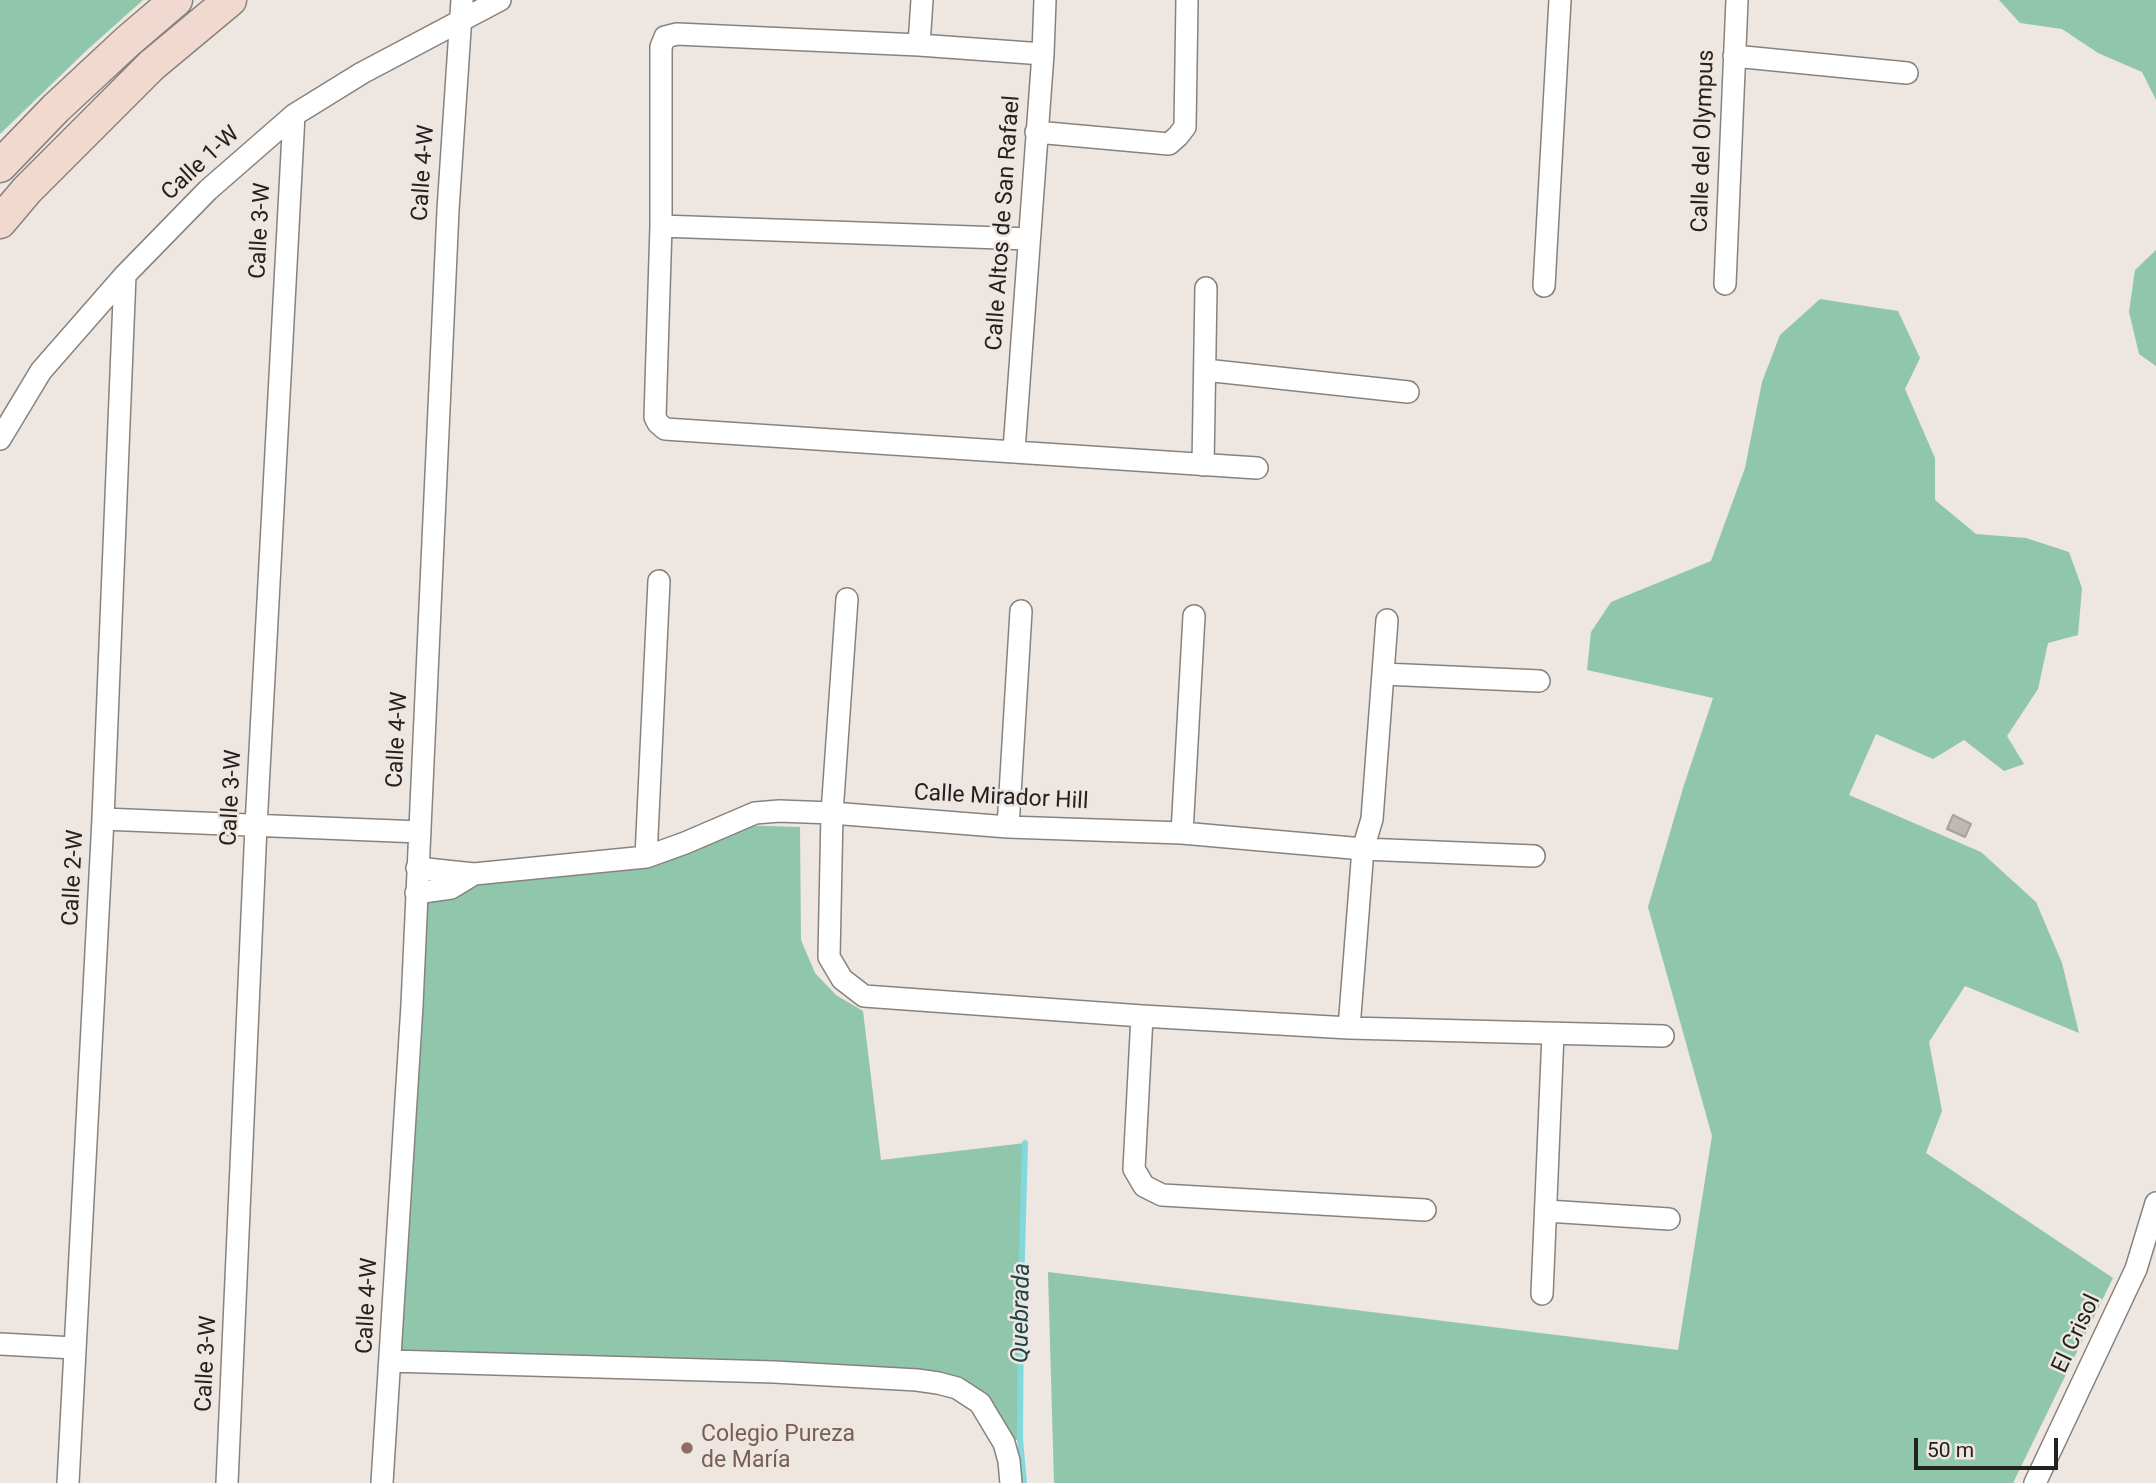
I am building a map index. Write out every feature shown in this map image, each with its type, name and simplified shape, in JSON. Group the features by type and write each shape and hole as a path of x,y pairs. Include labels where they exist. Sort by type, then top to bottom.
{"main road":[{"path":"0,166 56,108 176,0"},
{"path":"0,222 27,190 152,65 220,3"}],"street":[{"name":"Calle 1-W","path":"0,439 41,371 124,275 208,190 294,115 462,10 500,0"},
{"path":"919,45 922,0"},
{"name":"Calle Altos de San Rafael","path":"1014,450 1045,0"},
{"path":"1036,132 1169,144 1185,127 1187,0"},
{"path":"1544,286 1560,0"},
{"name":"Calle del Olympus","path":"1725,284 1737,0"},
{"name":"Calle 4-W","path":"382,1483 412,1018 448,210 462,10"},
{"path":"1043,54 919,45 677,34 665,37 661,47 661,226 655,417 658,423 665,429 1257,468"},
{"path":"1734,56 1907,73"},
{"name":"Calle 3-W","path":"227,1483 257,826 294,115"},
{"path":"661,226 1029,240"},
{"name":"Calle 2-W","path":"68,1483 103,819 124,275"},
{"path":"1203,465 1206,288"},
{"path":"1205,370 1408,392"},
{"path":"646,857 659,581"},
{"path":"847,599 832,813 829,957 842,979 864,996 1349,1028 1663,1036"},
{"path":"1008,827 1021,611"},
{"path":"1181,833 1194,616"},
{"path":"1349,1028 1363,849 1372,819 1387,620"},
{"path":"1384,674 1539,681"},
{"name":"Calle Mirador Hill","path":"417,868 474,874 646,857 685,844 755,813 779,811 1008,827 1181,833 1363,849 1534,856"},
{"path":"103,819 420,832"},
{"name":"Calle Mirador Hill","path":"416,893 452,888 474,874"},
{"path":"1142,1016 1134,1169 1144,1186 1162,1195 1425,1210"},
{"path":"1542,1294 1553,1034"},
{"name":"El Crisol","path":"2035,1483 2136,1269 2156,1203"},
{"path":"1547,1211 1669,1219"},
{"path":"0,1344 74,1348"},
{"path":"391,1362 774,1372 938,1383 957,1388 979,1402 1004,1443 1011,1483"}],"green space":[{"path":"0,0 143,0 0,134"},
{"path":"1999,0 2156,0 2156,100 2142,72 2098,53 2062,29 2020,23"},
{"path":"2156,250 2156,366 2139,354 2129,312 2135,270"},
{"path":"1820,299 1898,311 1920,358 1905,389 1935,458 1935,500 1976,534 2026,538 2069,552 2082,588 2078,635 2048,643 2038,689 2007,736 2024,764 2004,771 1964,740 1933,759 1876,734 1849,795 1981,852 2036,902 2062,963 2079,1033 1965,986 1929,1042 1942,1111 1926,1153 2113,1278 2013,1483 1054,1483 1048,1272 1678,1350 1712,1136 1648,907 1713,698 1587,670 1591,632 1611,602 1711,561 1745,468 1762,382 1780,335"},
{"path":"734,825 800,827 801,940 815,973 836,995 863,1011 881,1160 1025,1143 1020,1439 1004,1443 957,1388 391,1361 416,901 499,879"}],"building":[{"path":"1953,815 1971,824 1965,837 1947,829"}],"waterway":[{"name":"Quebrada","path":"1024,1483 1020,1439 1025,1143"}],"place":[{"name":"Colegio Pureza de María","path":"687,1448"}]}
